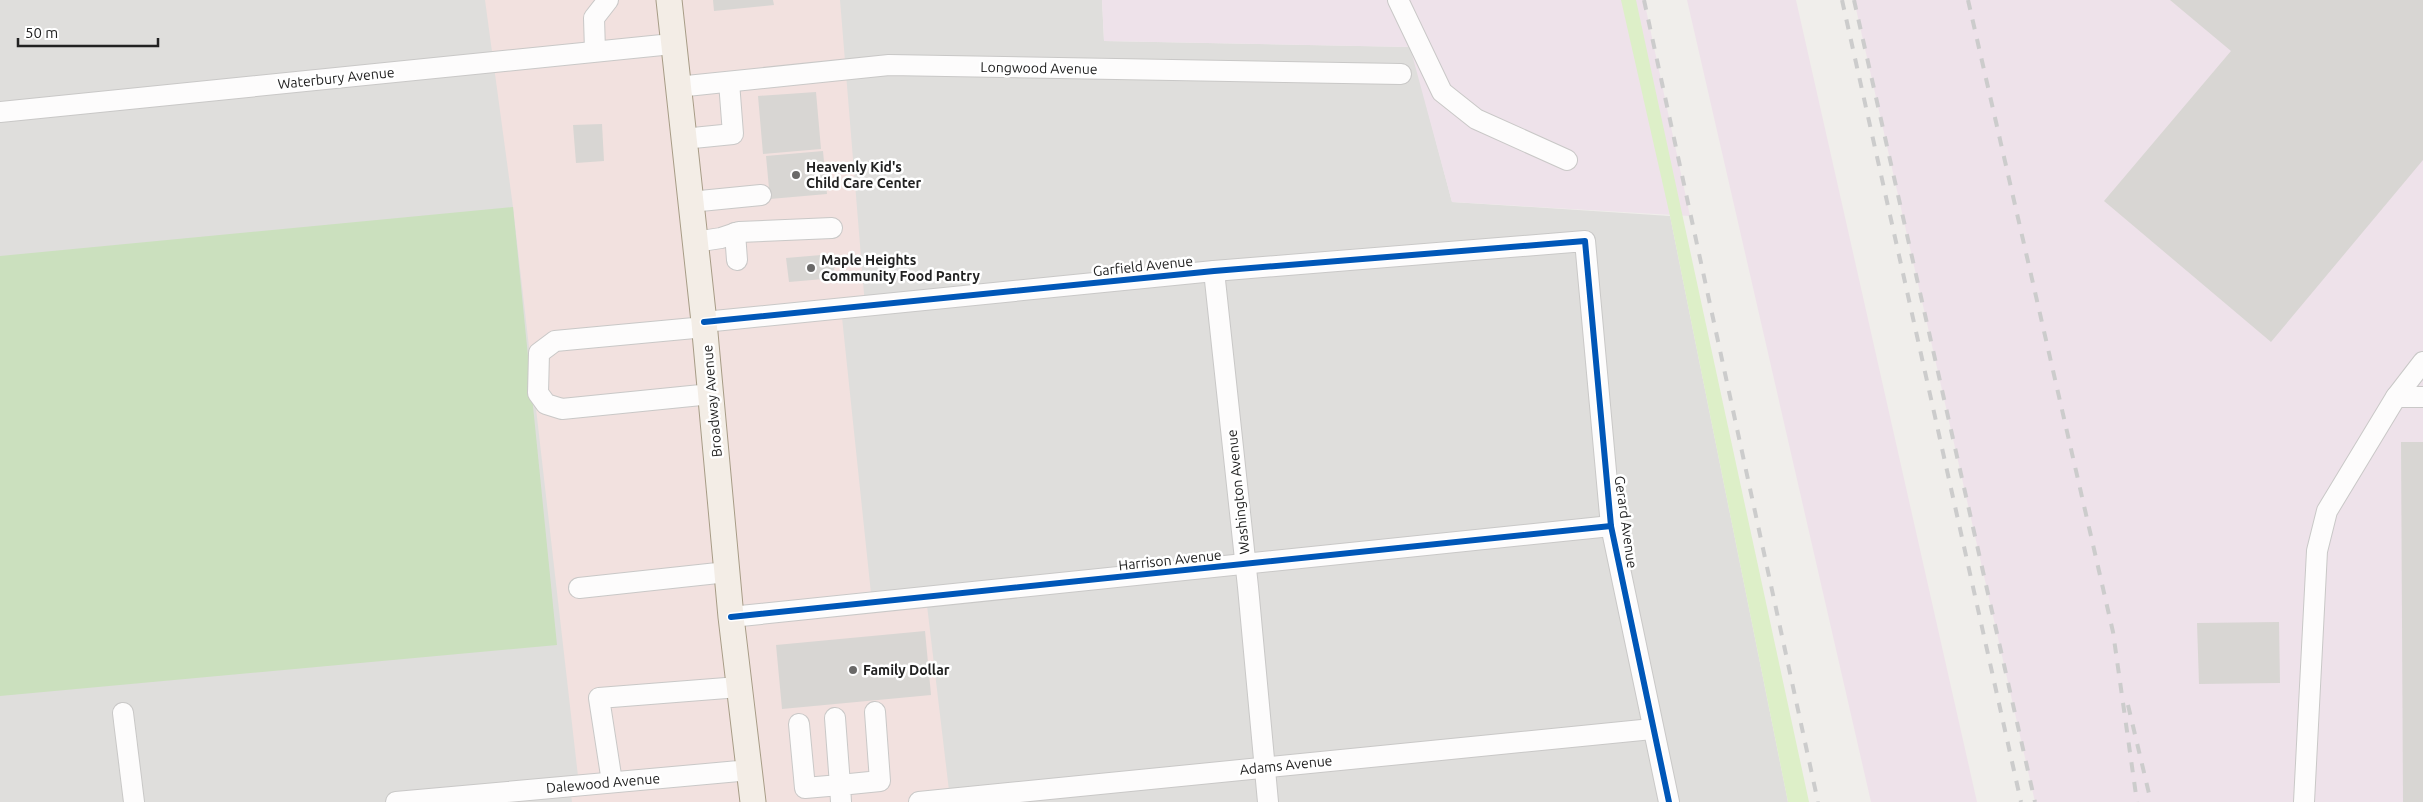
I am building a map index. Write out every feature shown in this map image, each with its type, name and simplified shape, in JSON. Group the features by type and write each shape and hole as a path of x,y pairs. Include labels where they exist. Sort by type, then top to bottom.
{"main road":[{"name":"Broadway Avenue","path":"669,0 672,44 705,324 731,617 753,802"}],"street":[{"path":"595,52 594,18 608,0"},
{"path":"1398,0 1442,92 1476,119 1567,160"},
{"name":"Waterbury Avenue","path":"0,112 672,44"},
{"name":"Longwood Avenue","path":"677,87 889,65 1401,74"},
{"path":"683,139 733,134 729,82"},
{"path":"690,202 761,195"},
{"path":"695,242 721,238 735,233 832,228"},
{"path":"735,233 737,260"},
{"name":"Garfield Avenue","path":"711,394 562,409 546,404 538,393 540,353 556,340 705,324 1214,271 1585,241"},
{"name":"Gerard Avenue","path":"1585,241 1611,526 1652,729 1669,802"},
{"name":"Washington Avenue","path":"1214,271 1246,565 1268,802"},
{"path":"2304,802 2317,551 2327,511 2396,397 2423,362"},
{"path":"2396,397 2423,397"},
{"name":"Harrison Avenue","path":"731,617 1611,526"},
{"path":"579,588 727,572"},
{"path":"612,782 600,698 740,686"},
{"path":"799,724 804,788 841,793 880,781 875,712"},
{"path":"123,713 134,802"},
{"path":"835,718 841,793"},
{"name":"Adams Avenue","path":"919,802 1652,729"},
{"name":"Dalewood Avenue","path":"396,802 750,770"}],"shaded area":[{"path":"0,0 1102,0 1104,41 1411,47 1452,202 1670,216 1788,802 0,802"},
{"path":"485,0 840,0 865,306 841,308 872,603 926,597 950,799 919,802 572,802 570,786 579,785 513,207"},
{"path":"1102,0 1644,0 1690,216 1452,202 1410,47 1104,41"},
{"path":"1687,0 1796,0 1977,802 1871,802"},
{"path":"1854,0 2423,0 2423,802 2035,802"}],"green space":[{"path":"1621,0 1636,0 1809,802 1788,802 1670,216"},
{"path":"513,207 557,645 0,696 0,256"}],"building":[{"path":"713,0 773,0 774,5 714,11"},
{"path":"2170,0 2423,0 2423,160 2271,342 2104,201 2231,51"},
{"path":"816,92 821,149 763,154 758,96"},
{"path":"602,124 604,161 576,163 573,125"},
{"name":"Heavenly Kid's Child Care Center","path":"823,151 827,194 770,199 766,156"},
{"name":"Maple Heights Community Food Pantry","path":"833,254 835,278 789,282 786,258"},
{"path":"2401,442 2423,442 2423,802 2403,802"},
{"path":"2279,622 2280,683 2199,684 2197,623"},
{"name":"Family Dollar","path":"925,631 931,695 782,709 776,645"}],"railway":[{"path":"1644,0 1818,802"},
{"path":"1842,0 2021,802"},
{"path":"1854,0 2035,802"},
{"path":"1968,0 2113,632 2137,802"},
{"path":"2128,705 2151,802"}],"cycle path":[{"path":"704,322 1214,271 1585,241 1611,526 1669,802"},
{"path":"731,617 1611,526"}],"place":[{"name":"Heavenly Kid's Child Care Center","path":"796,175"},
{"name":"Maple Heights Community Food Pantry","path":"811,268"},
{"name":"Family Dollar","path":"853,670"}]}
